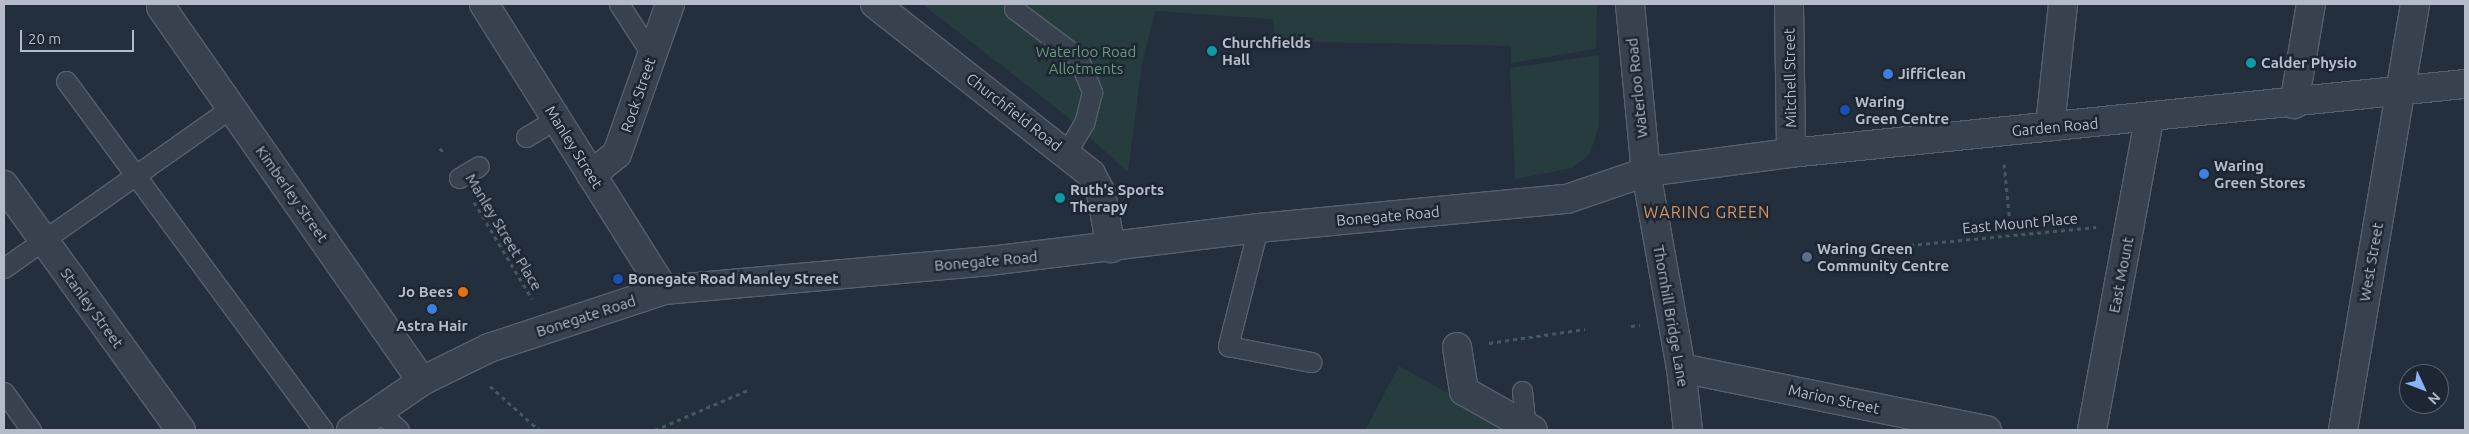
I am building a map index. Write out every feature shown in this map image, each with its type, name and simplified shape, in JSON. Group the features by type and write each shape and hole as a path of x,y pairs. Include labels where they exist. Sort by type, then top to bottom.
{"street":[{"name":"Manley Street","path":"484,4 664,290"},
{"name":"Rock Street","path":"591,175 617,154 670,4"},
{"name":"Churchfield Road","path":"875,4 1091,174 1101,193 1111,248"},
{"name":"Waterloo Road","path":"1630,4 1646,172"},
{"name":"Mitchell Street","path":"1789,4 1792,153"},
{"path":"2050,126 2063,4"},
{"path":"2294,104 2311,4"},
{"name":"West Street","path":"2342,430 2415,4"},
{"name":"Kimberley Street","path":"161,8 422,381"},
{"name":"Garden Road","path":"1646,172 1792,153 2050,126 2149,119 2400,93 2465,84"},
{"name":"East Mount","path":"2092,430 2149,119"},
{"name":"Bonegate Road","path":"351,430 422,381 462,361 546,329 664,290 1111,248 1258,228 1567,199 1646,172"},
{"name":"Thornhill Bridge Lane","path":"1646,172 1681,368 1688,430"},
{"name":"Stanley Street","path":"4,185 181,430"},
{"path":"1457,347 1464,391 1530,428"},
{"name":"Marion Street","path":"1681,368 1987,430"}],"lane":[{"path":"619,4 652,55"},
{"path":"1014,9 1078,57 1092,92 1084,123 1066,153"},
{"path":"66,81 323,430"},
{"path":"4,268 231,108"},
{"path":"526,137 556,119"},
{"path":"459,178 479,166"},
{"path":"1258,228 1228,346 1311,362"},
{"path":"1522,391 1530,428"},
{"path":"4,392 31,430"},
{"path":"378,412 399,430"}],"path":[{"path":"2001,131 2011,234"},
{"name":"Manley Street Place","path":"440,148 519,272 546,329"},
{"name":"East Mount Place","path":"1910,245 2131,224"},
{"path":"1457,347 1585,329"},
{"path":"462,361 540,430"},
{"path":"655,430 748,390"}],"green space":[{"name":"Waterloo Road Allotments","path":"922,4 1597,4 1596,49 1511,63 1511,46 1276,41 1273,19 1155,11 1142,64 1128,172 1064,114"},
{"path":"1599,55 1599,125 1590,154 1572,168 1515,179 1510,68"},
{"path":"1399,366 1515,430 1365,430"}],"place":[{"name":"Churchfields Hall","path":"1212,51"},
{"name":"Calder Physio","path":"2251,63"},
{"name":"JiffiClean","path":"1888,74"},
{"name":"Waring Green Centre","path":"1845,110"},
{"name":"Waring Green Stores","path":"2204,174"},
{"name":"Ruth's Sports Therapy","path":"1060,198"},
{"name":"Waring Green Community Centre","path":"1807,257"},
{"name":"Bonegate Road Manley Street","path":"618,279"},
{"name":"Jo Bees","path":"463,292"},
{"name":"Astra Hair","path":"432,309"}],"district":[{"name":"WARING GREEN","path":"1707,212"}]}
